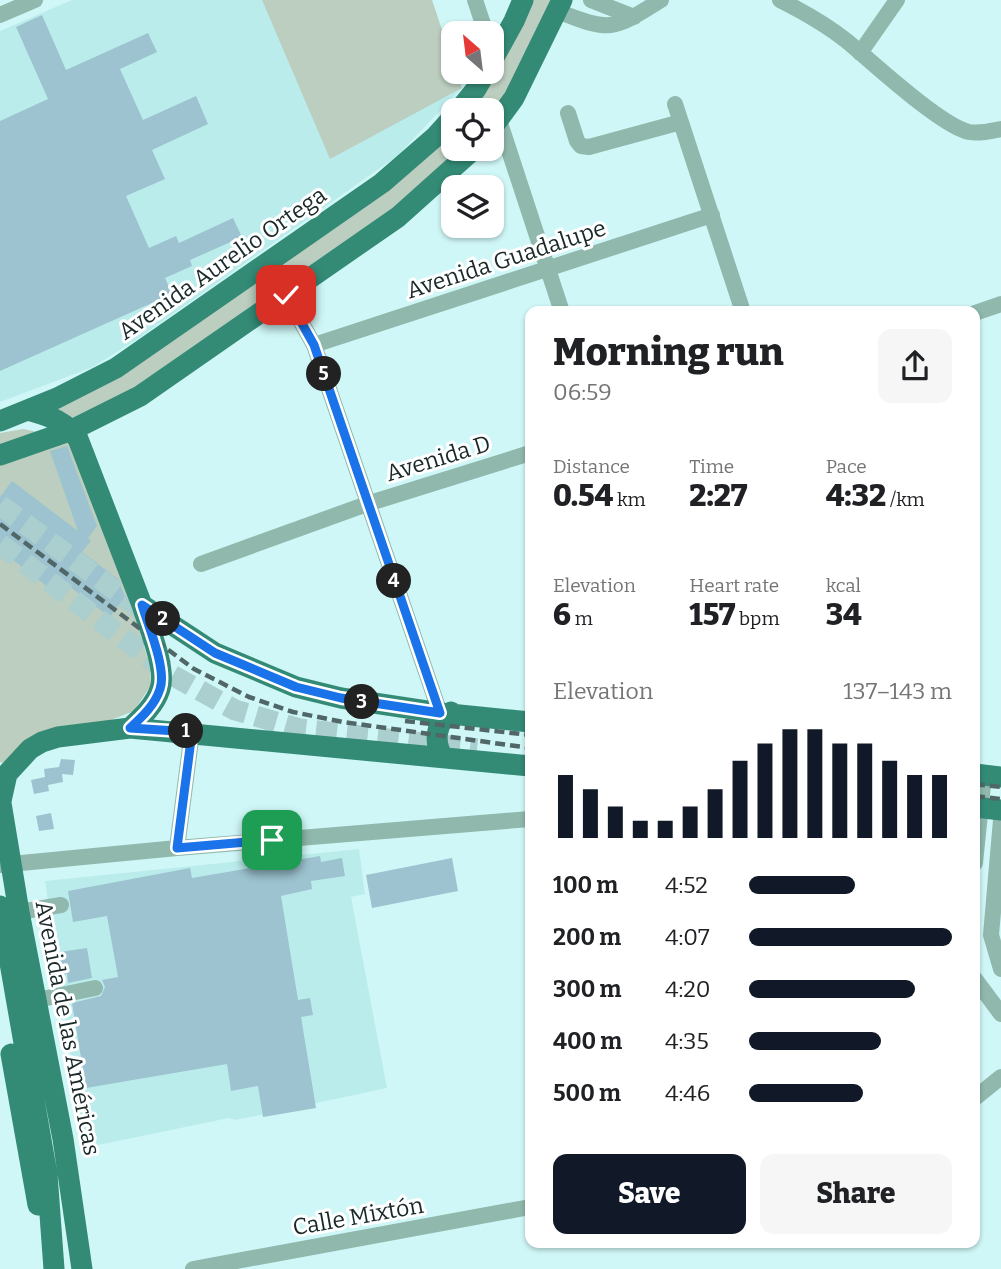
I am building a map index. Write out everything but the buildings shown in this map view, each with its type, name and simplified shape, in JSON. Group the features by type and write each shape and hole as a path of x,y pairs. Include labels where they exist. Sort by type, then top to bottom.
{"main road":[{"path":"504,38 523,0"},
{"path":"504,109 532,64 560,5"},
{"name":"Avenida Aurelio Ortega","path":"0,421 116,368 382,183 441,129"},
{"path":"0,455 72,430 140,396 398,217 461,161"},
{"path":"28,410 56,419 72,430 78,439 142,605 161,675 160,689 147,712 130,728"},
{"path":"142,605 215,653 296,687 341,698 525,721"},
{"path":"443,757 437,746 438,731 446,713"},
{"path":"480,724 525,728"},
{"path":"1,799 4,773 42,742 58,737 130,728 525,765"},
{"path":"477,749 525,754"},
{"name":"Avenida de las Américas","path":"1,799 10,909 37,1000 63,1139 82,1269"},
{"path":"10,909 47,1174 53,1269"},
{"path":"0,984 32,1175 53,1269"}],"street":[{"path":"0,15 35,0"},
{"path":"475,0 482,21"},
{"path":"591,0 634,17"},
{"path":"560,5 595,26 613,26 661,0"},
{"path":"780,0 811,15 937,115 967,131 987,132 1001,129"},
{"path":"860,53 897,0"},
{"path":"676,104 741,306"},
{"path":"568,113 577,141 581,146 589,147 681,122"},
{"path":"504,149 560,306"},
{"name":"Avenida Guadalupe","path":"314,345 712,215"},
{"path":"286,295 314,345 367,504 446,713"},
{"path":"980,311 1001,304"},
{"name":"Avenida D","path":"201,564 367,504 525,455"},
{"path":"177,848 192,732"},
{"path":"980,838 986,808 987,775"},
{"path":"6,864 525,819"},
{"path":"1001,820 991,935 1001,970"},
{"path":"10,909 61,905"},
{"path":"980,986 1001,1014"},
{"path":"37,1000 95,988"},
{"path":"980,1094 1001,1077"},
{"name":"Calle Mixtón","path":"193,1269 525,1208"}],"shaded area":[{"path":"72,0 432,0 441,27 441,84 460,84 462,88 452,98 441,98 441,110 397,156 139,338 93,367 0,402 0,31"},
{"path":"359,849 365,894 351,897 387,1088 84,1148 45,881"}],"green space":[{"path":"262,0 432,0 441,27 441,84 460,84 462,88 330,159"},
{"path":"529,0 557,0 504,99 472,98 480,84 504,84 504,43"},
{"path":"441,132 441,161 457,161 449,169 80,425 56,409"},
{"path":"23,429 42,433 0,450 0,433"},
{"path":"69,437 122,571 150,667 151,685 134,711 2,763 0,461"}],"tunnel":[{"path":"0,505 151,617"},
{"path":"0,544 172,675 235,710 300,729 477,749"}],"railway":[{"path":"0,524 194,669 249,697 293,712 343,722 525,747"},
{"path":"405,721 525,734"},
{"path":"980,785 1001,787"},
{"path":"980,797 1001,799"}],"route":[{"path":"272,840 177,848 192,732 130,728 147,712 160,689 161,675 142,605 215,653 296,687 341,698 440,713 314,345 286,295"}]}
